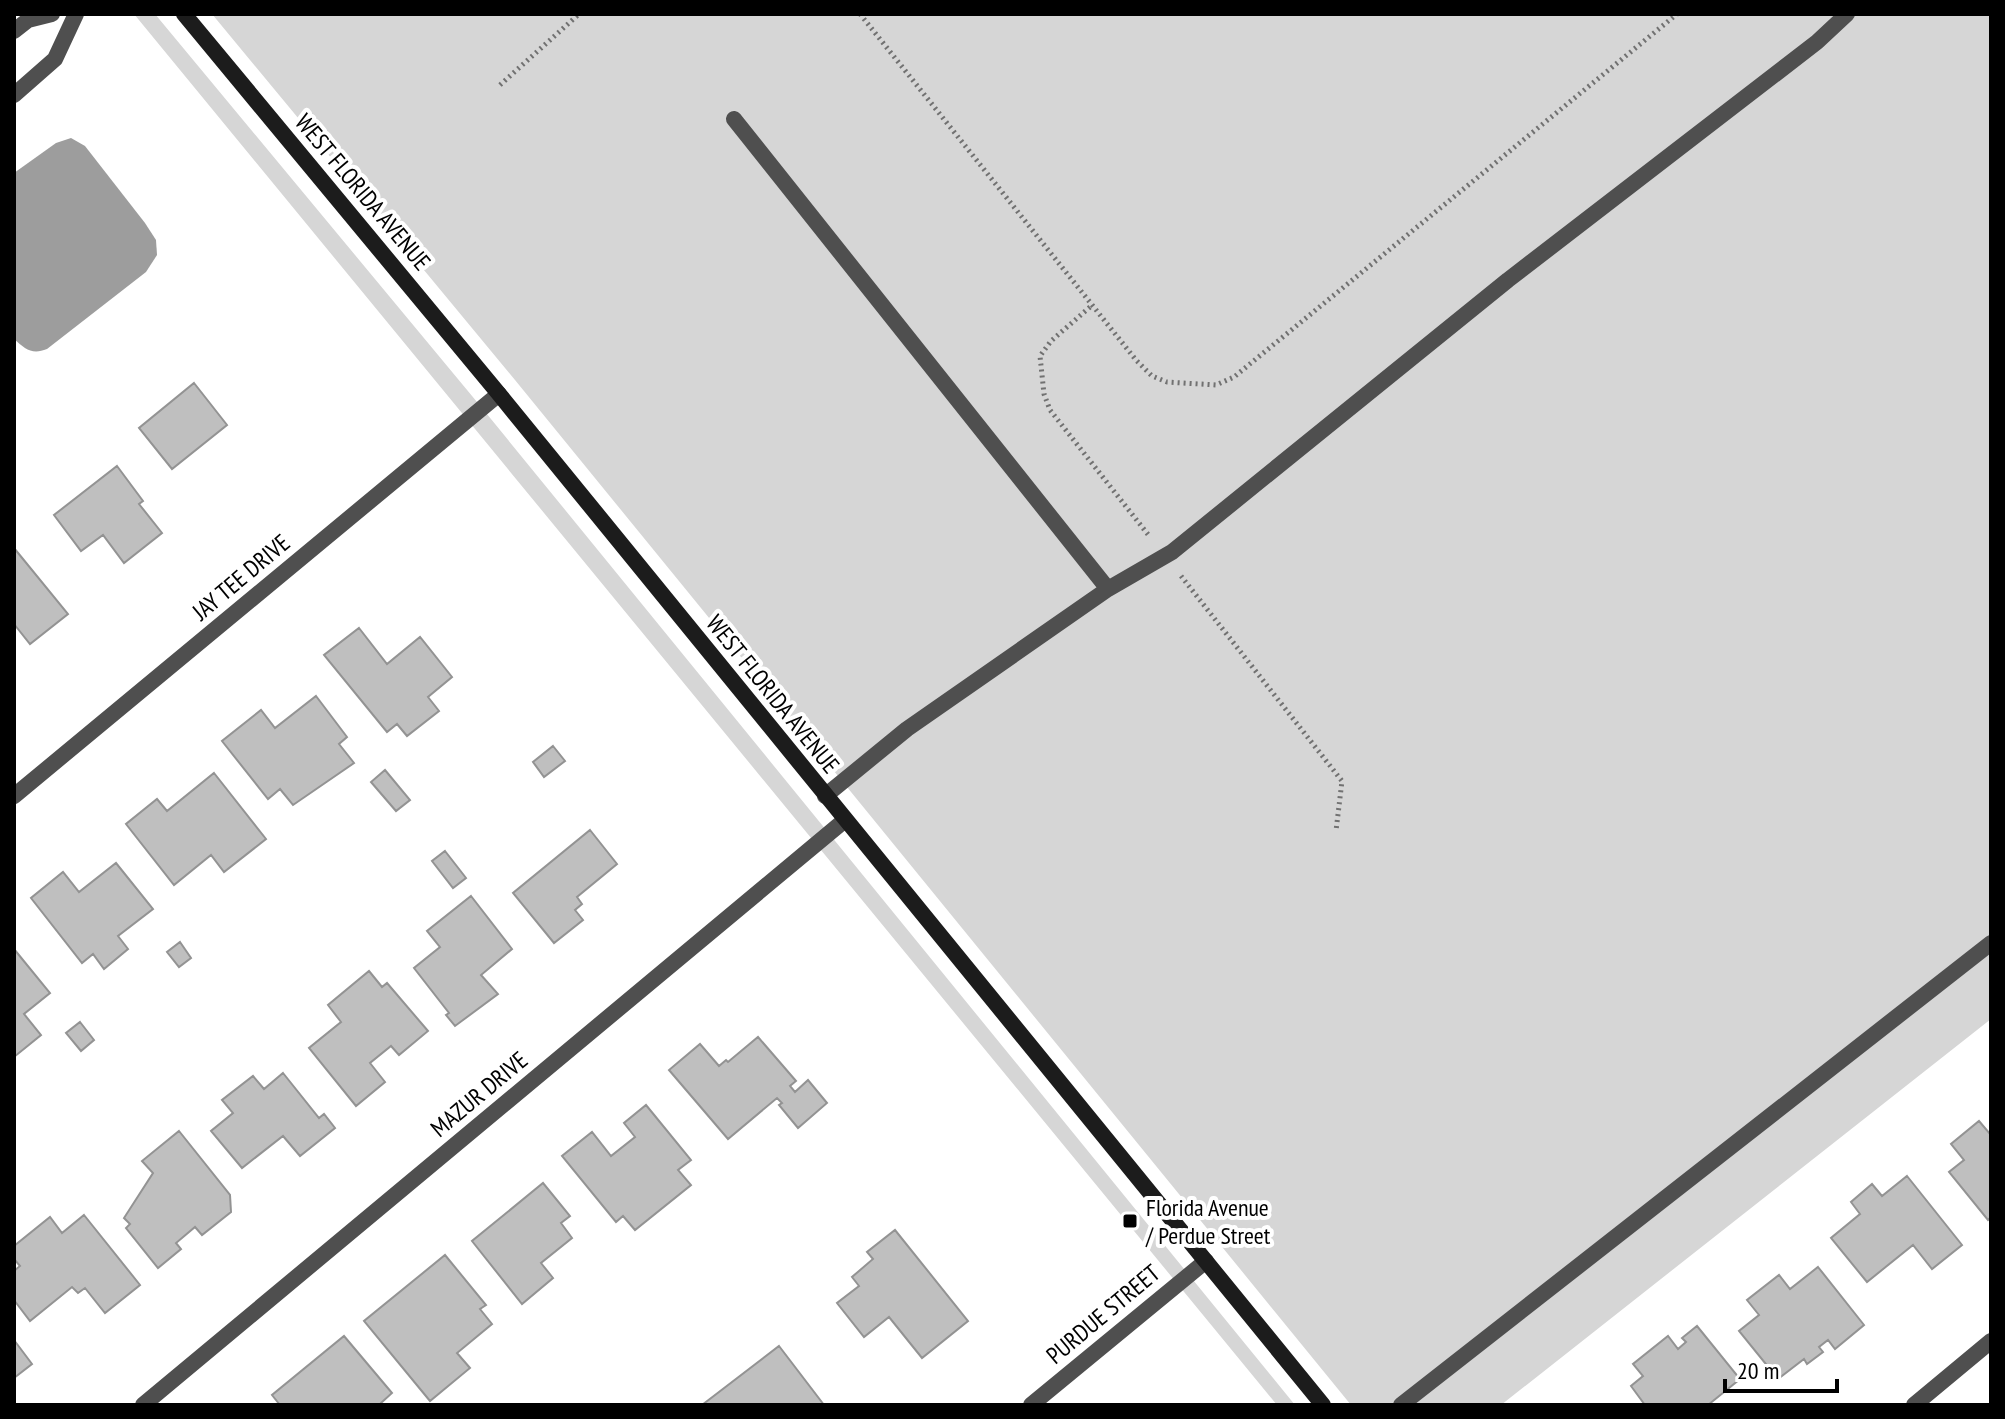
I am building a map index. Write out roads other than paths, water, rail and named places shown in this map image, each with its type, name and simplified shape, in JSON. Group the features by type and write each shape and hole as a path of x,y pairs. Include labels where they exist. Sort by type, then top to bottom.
{"street":[{"path":"14,31 28,20 52,14"},
{"path":"14,95 55,59 76,14"},
{"name":"WEST FLORIDA AVENUE","path":"184,14 499,394 1323,1405"},
{"path":"825,796 907,729 1108,589 1172,552 1508,280 1817,42 1847,14"},
{"path":"734,119 1108,589"},
{"name":"JAY TEE DRIVE","path":"14,796 499,394"},
{"name":"MAZUR DRIVE","path":"143,1405 845,820"},
{"path":"1401,1405 1991,943"},
{"name":"PURDUE STREET","path":"1031,1405 1206,1261"},
{"path":"1914,1405 1991,1341"}],"place":[{"name":"Florida Avenue / Perdue Street","path":"1130,1221"}]}
